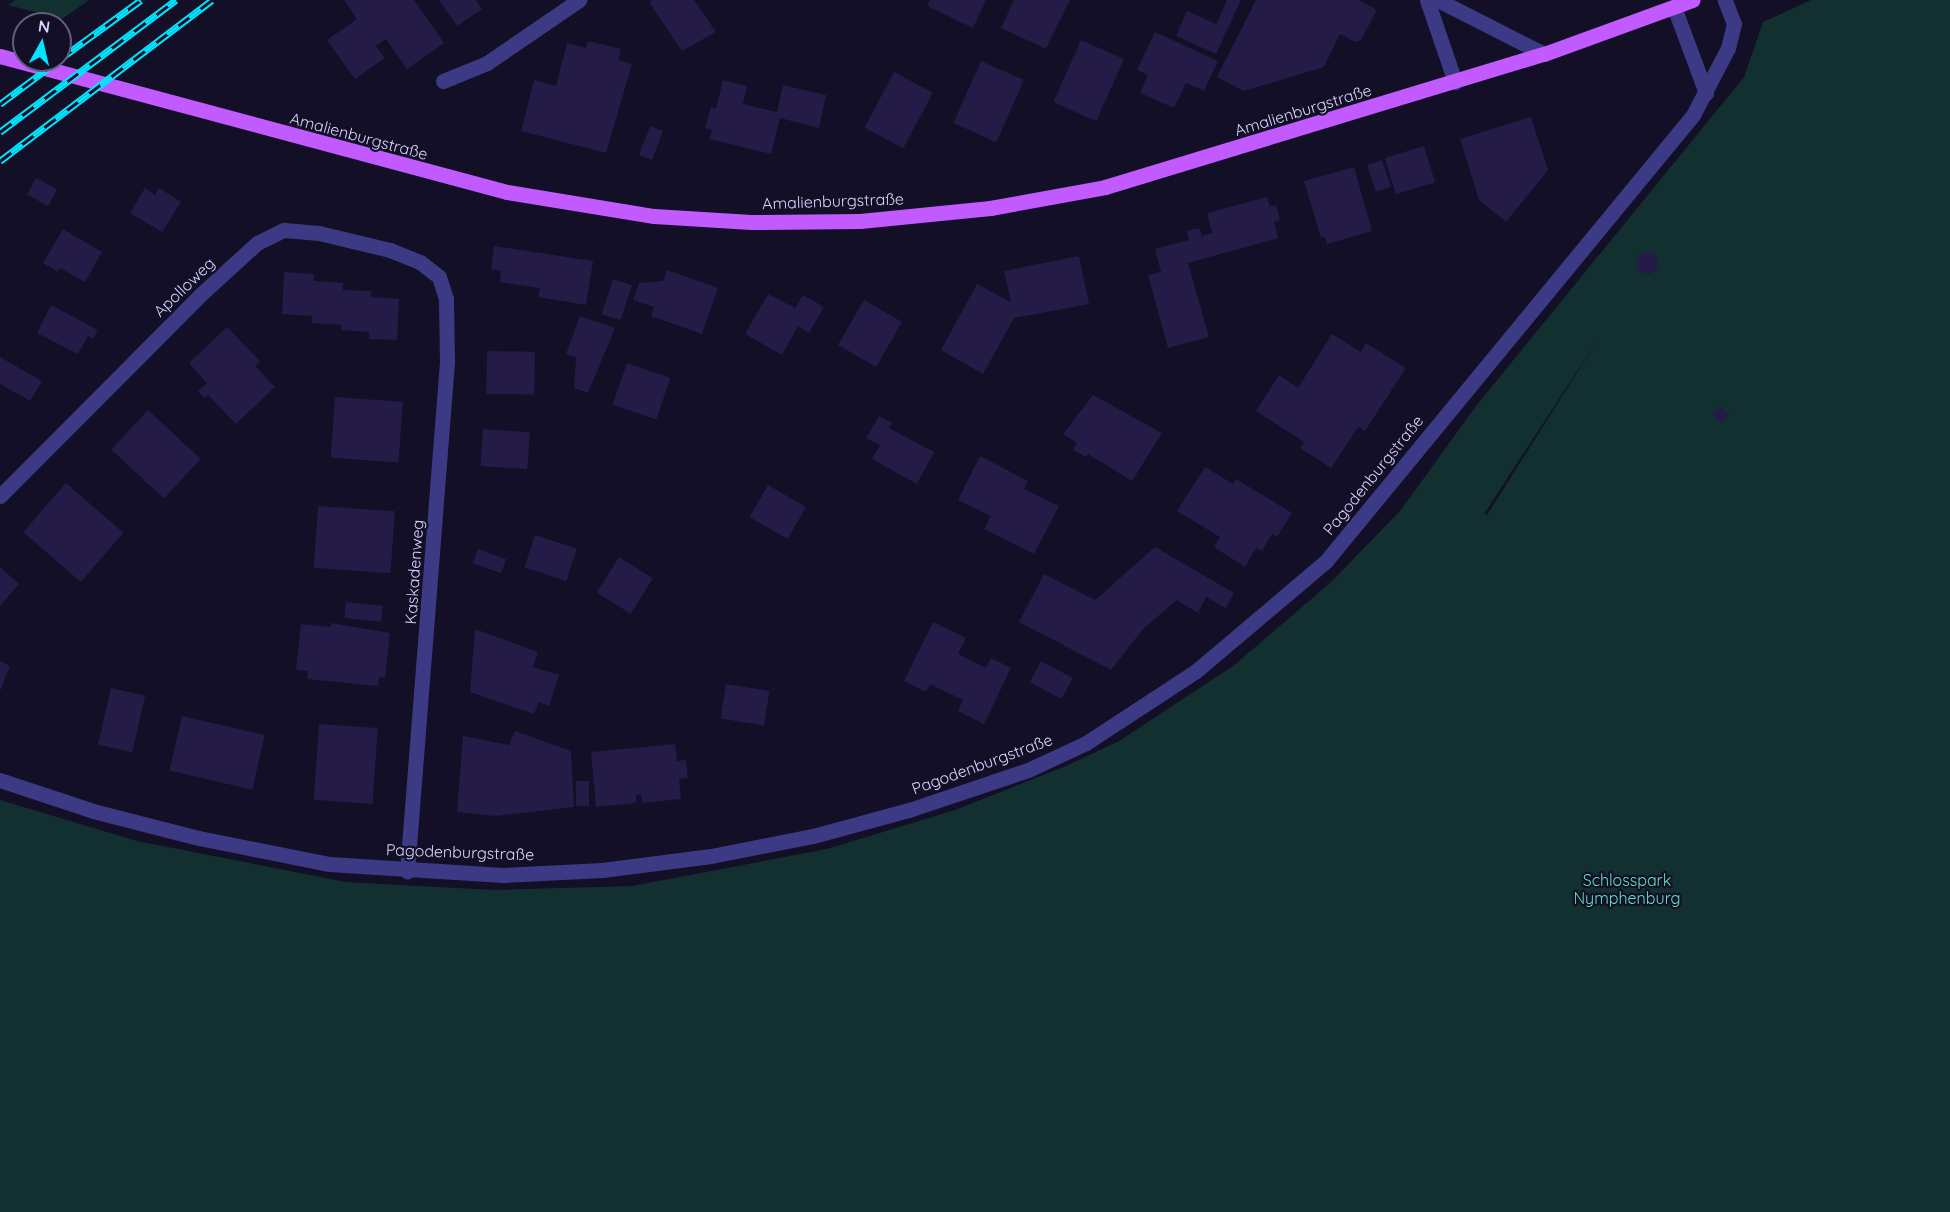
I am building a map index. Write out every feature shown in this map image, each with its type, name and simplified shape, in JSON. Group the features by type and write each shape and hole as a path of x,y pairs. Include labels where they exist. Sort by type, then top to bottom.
{"main road":[{"name":"Amalienburgstraße","path":"0,56 507,192 654,216 751,222 860,221 990,208 1105,187 1544,54 1692,0"}],"street":[{"path":"443,81 487,63 579,0"},
{"path":"1427,0 1455,81"},
{"path":"1438,0 1544,54"},
{"name":"Pagodenburgstraße","path":"0,780 93,811 199,838 329,864 407,871 503,875 602,870 722,854 813,836 909,810 1028,770 1086,743 1196,671 1326,561 1693,115 1724,62 1733,29 1725,0"},
{"path":"1674,7 1706,93"},
{"name":"Apolloweg","path":"0,496 199,296 257,243 284,230 319,233 390,250 420,262 439,277"},
{"name":"Kaskadenweg","path":"407,871 447,362 446,299 439,277"}],"green space":[{"path":"15,0 89,0 72,12 35,12 8,5"},
{"name":"Schlosspark Nymphenburg","path":"1811,0 1950,0 1950,1212 0,1212 0,800 137,841 346,882 494,890 632,886 827,849 955,810 1066,766 1119,741 1233,666 1330,583 1400,511 1476,406 1744,77 1763,22","holes":["1643,253 1657,258 1657,267 1649,274 1637,267","1602,333 1487,515 1484,514"]}],"building":[{"path":"344,0 414,0 444,43 407,69 386,39 376,46 385,58 355,79 327,40 357,19"},
{"path":"439,0 476,0 482,9 457,26"},
{"path":"653,0 694,0 716,32 682,51 649,2"},
{"path":"930,0 986,0 973,28 927,6"},
{"path":"1014,0 1070,0 1046,49 1001,28"},
{"path":"1227,0 1241,0 1216,54 1176,36 1187,11 1216,24"},
{"path":"1256,0 1358,0 1377,10 1361,40 1355,42 1340,34 1324,67 1244,91 1217,77"},
{"path":"1155,32 1218,61 1204,91 1186,83 1174,108 1140,93 1148,75 1137,70"},
{"path":"1081,40 1124,59 1096,121 1053,102"},
{"path":"588,41 621,49 618,60 632,64 606,153 521,131 534,80 556,86 567,43 586,48"},
{"path":"981,61 1024,80 996,142 953,123"},
{"path":"894,72 933,93 903,148 864,128"},
{"path":"723,80 747,86 743,104 777,112 783,85 826,95 819,128 780,118 771,154 709,139 712,130 705,128 711,107 716,109"},
{"path":"1531,117 1548,170 1506,222 1479,200 1460,139"},
{"path":"650,126 663,131 652,160 639,155"},
{"path":"1424,146 1435,182 1396,194 1385,158"},
{"path":"1382,160 1391,186 1376,192 1367,165"},
{"path":"1354,167 1372,231 1327,244 1325,237 1321,238 1304,181"},
{"path":"36,178 57,189 48,206 27,195"},
{"path":"145,188 155,195 159,188 181,202 162,232 130,213"},
{"path":"1267,197 1270,207 1276,205 1280,220 1274,222 1278,238 1188,263 1209,337 1168,348 1148,275 1161,272 1155,249 1189,240 1187,231 1199,228 1202,236 1212,233 1207,213"},
{"path":"63,229 102,252 85,282 60,268 58,272 43,263"},
{"path":"494,246 593,261 586,305 538,297 540,288 500,282 501,271 491,269"},
{"path":"1647,252 1655,255 1658,263 1655,271 1647,274 1639,271 1636,263 1639,255"},
{"path":"1079,256 1089,304 1014,318 983,374 941,350 977,284 1011,302 1004,271"},
{"path":"667,270 718,288 702,334 651,316 654,307 633,300 639,283 663,281"},
{"path":"284,272 314,274 314,281 343,283 343,290 371,291 371,297 399,299 397,340 369,339 369,332 341,330 341,325 312,323 312,316 282,314"},
{"path":"613,279 632,285 621,320 602,314"},
{"path":"768,294 795,308 803,295 824,307 809,333 798,326 782,355 745,334"},
{"path":"864,300 902,322 876,367 838,345"},
{"path":"51,305 98,330 93,339 88,336 78,354 37,333"},
{"path":"580,316 615,328 588,393 574,388 576,358 566,354"},
{"path":"227,327 260,361 255,366 275,387 236,424 208,395 205,398 198,391 207,383 189,363"},
{"path":"1332,334 1361,352 1366,343 1406,368 1365,431 1358,427 1331,468 1300,448 1304,442 1256,411 1279,375 1298,388"},
{"path":"487,351 535,352 534,395 486,394"},
{"path":"0,357 42,381 30,401 0,384"},
{"path":"627,363 670,378 656,420 613,405"},
{"path":"1093,395 1162,433 1132,481 1088,454 1086,457 1073,450 1077,443 1063,434"},
{"path":"335,397 403,402 399,463 331,458"},
{"path":"1720,406 1729,415 1721,423 1712,414"},
{"path":"148,410 201,459 164,499 111,449"},
{"path":"879,416 892,423 889,428 934,452 917,484 872,459 880,445 866,438"},
{"path":"483,429 530,432 527,469 480,466"},
{"path":"980,456 1028,481 1024,489 1059,506 1034,554 984,529 991,516 958,500"},
{"path":"1205,467 1233,484 1236,479 1292,513 1277,537 1272,534 1262,551 1256,548 1245,567 1214,547 1220,537 1177,511"},
{"path":"66,483 123,533 81,582 23,532"},
{"path":"768,485 806,507 788,539 750,517"},
{"path":"318,506 395,511 390,573 314,568"},
{"path":"535,535 577,549 566,581 524,567"},
{"path":"1155,547 1234,593 1226,608 1206,597 1198,613 1177,600 1144,628 1111,670 1019,622 1044,574 1095,600"},
{"path":"478,549 506,559 501,573 473,563"},
{"path":"619,557 653,578 631,614 597,593"},
{"path":"0,567 19,584 0,606"},
{"path":"346,602 383,606 381,622 344,618"},
{"path":"933,622 966,638 958,654 986,668 991,658 1011,668 984,724 958,711 963,700 930,684 926,692 904,681"},
{"path":"331,623 390,633 385,678 379,677 378,686 307,679 308,671 296,670 301,624 331,627"},
{"path":"475,629 538,652 533,667 559,675 549,706 539,702 534,714 470,692"},
{"path":"0,661 10,666 0,691"},
{"path":"1041,661 1073,678 1062,699 1030,682"},
{"path":"726,684 769,691 764,725 721,719"},
{"path":"111,688 145,696 132,752 98,745"},
{"path":"182,716 265,735 252,790 169,771"},
{"path":"319,724 378,728 373,804 314,800"},
{"path":"515,731 571,751 574,807 494,816 457,812 463,736 509,745"},
{"path":"675,744 677,761 686,760 688,778 679,779 681,799 642,803 641,795 636,795 636,803 596,807 591,752"},
{"path":"576,781 589,781 589,806 576,806"}],"railway":[{"path":"72,50 141,0"},
{"path":"0,132 176,0"},
{"path":"0,161 212,0"},
{"path":"0,104 43,72"}]}
